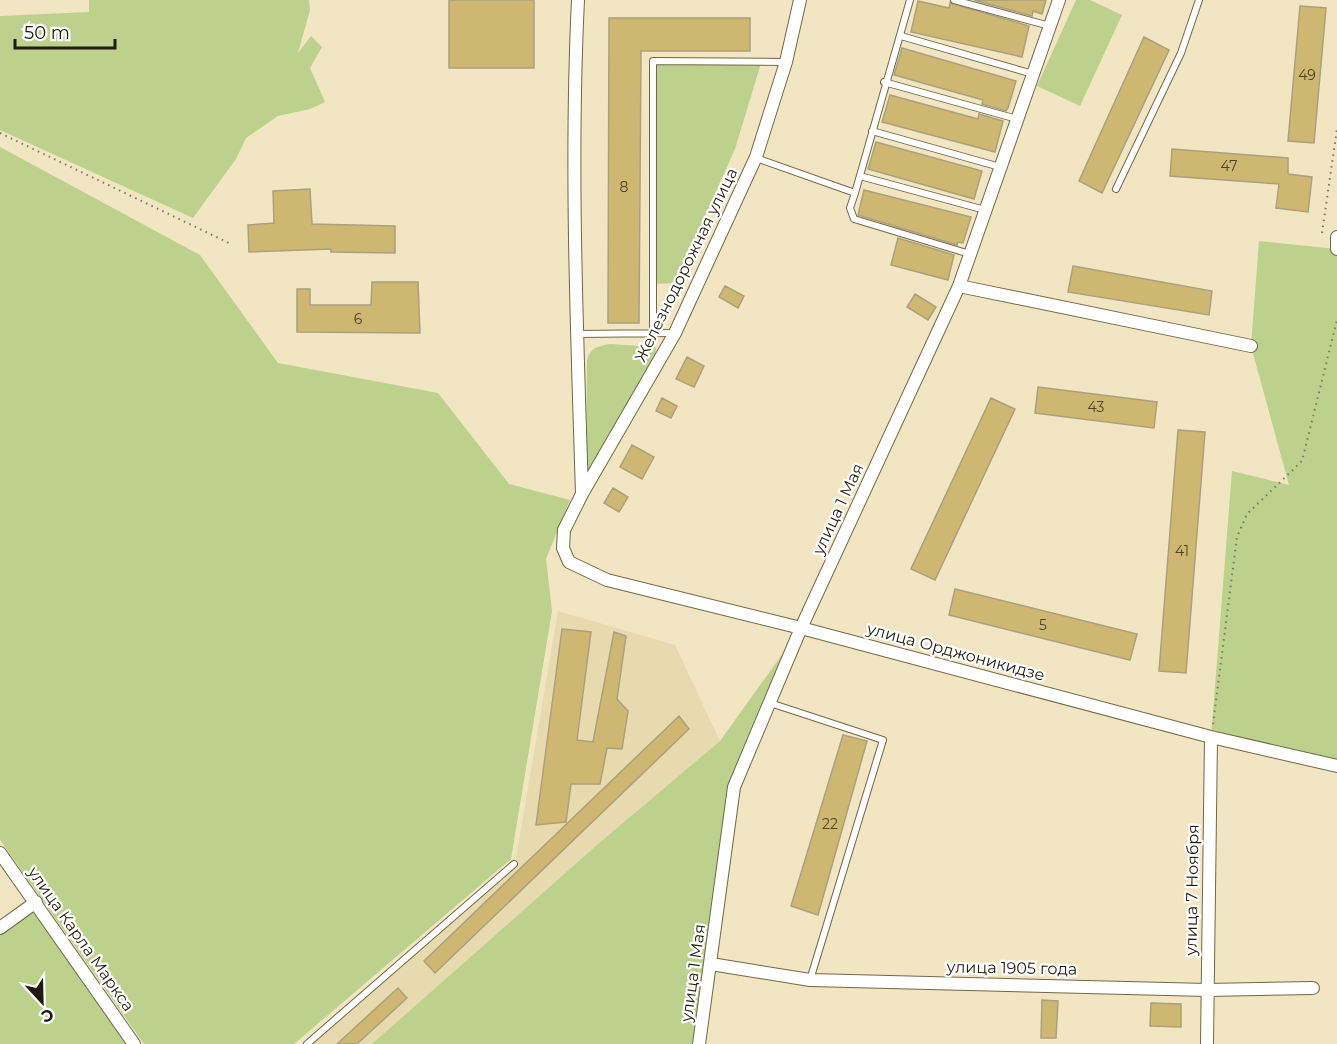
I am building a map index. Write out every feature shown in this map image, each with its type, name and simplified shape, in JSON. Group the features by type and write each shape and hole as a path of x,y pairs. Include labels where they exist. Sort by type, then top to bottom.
{"street":[{"path":"578,0 574,77 576,334 582,494"},
{"name":"Железнодорожная улица","path":"569,562 563,548 564,530 582,494 675,333 756,157 786,62 800,0"},
{"name":"улица 1 Мая","path":"699,1044 734,787 801,628 959,286 1059,0"},
{"path":"959,286 1251,346"},
{"name":"улица Орджоникидзе","path":"569,562 607,580 801,628 1211,737 1337,766"},
{"name":"улица 7 Ноября","path":"1207,1044 1211,737"},
{"name":"улица Карла Маркса","path":"0,853 134,1044"},
{"path":"0,928 36,902"},
{"name":"улица 1905 года","path":"711,964 810,980 1207,990 1313,988"}],"lane":[{"path":"910,0 901,36 884,82 850,208 854,219 971,254"},
{"path":"954,0 1050,26"},
{"path":"1116,189 1181,53 1199,0"},
{"path":"901,36 1034,74"},
{"path":"653,335 653,61 786,62"},
{"path":"884,82 1018,119"},
{"path":"872,131 1001,167"},
{"path":"756,157 855,193"},
{"path":"860,176 986,210"},
{"path":"576,334 675,333"},
{"path":"770,703 883,740 810,980"},
{"path":"307,1044 514,864"}],"path":[{"path":"1322,233 1337,129"},
{"path":"0,134 231,244"},
{"path":"1211,737 1237,537 1247,514 1302,461 1337,320"}],"shaded area":[{"path":"558,611 675,645 720,741 598,844 372,1044 308,1044 515,864"}],"green space":[{"path":"89,0 309,0 310,10 298,53 311,36 322,47 310,68 325,102 310,109 278,116 246,138 236,159 193,218 0,130 0,16 89,12"},
{"path":"1076,0 1090,0 1122,15 1080,106 1037,86"},
{"path":"762,60 735,149 675,283 653,284 653,61"},
{"path":"0,147 200,255 278,363 438,393 509,484 570,500 546,559 552,611 511,859 294,1044 144,1044 0,840"},
{"path":"1259,241 1337,249 1337,766 1211,737 1232,471 1289,485 1251,346"},
{"path":"610,344 656,347 656,354 586,480 587,360 595,348"},
{"path":"801,628 734,787 699,1044 372,1044 598,844 720,741"},
{"path":"36,902 134,1044 0,1044 0,928"}],"building":[{"path":"449,0 534,0 534,68 449,68"},
{"path":"974,0 1046,0 1042,14 1033,11 1032,16"},
{"path":"918,1 949,8 950,3 1029,26 1022,57 911,32"},
{"path":"1300,6 1326,8 1314,143 1288,141"},
{"path":"609,18 750,18 750,51 641,51 639,323 608,323"},
{"path":"1144,37 1169,50 1102,193 1079,181"},
{"path":"902,48 1016,81 1008,108 1006,111 982,104 983,100 894,75"},
{"path":"890,95 978,119 979,114 1003,121 995,152 882,122"},
{"path":"876,142 982,171 974,199 868,169"},
{"path":"1172,149 1288,158 1288,174 1312,177 1308,212 1276,208 1279,184 1170,176"},
{"path":"310,189 312,224 395,226 395,253 331,252 331,249 249,252 248,225 274,223 273,191"},
{"path":"864,190 971,217 963,243 958,242 957,245 858,215"},
{"path":"898,238 954,255 948,280 891,265"},
{"path":"1073,266 1212,291 1209,315 1068,292"},
{"path":"372,282 418,282 420,333 297,332 297,289 310,289 310,305 371,305"},
{"path":"725,286 744,296 738,308 719,297"},
{"path":"915,294 936,307 928,320 907,307"},
{"path":"687,357 704,366 694,387 676,379"},
{"path":"1038,387 1157,402 1154,428 1035,413"},
{"path":"662,398 677,406 671,418 656,411"},
{"path":"991,398 1015,409 935,580 911,569"},
{"path":"1178,430 1205,432 1186,673 1159,671"},
{"path":"632,445 654,457 642,479 620,467"},
{"path":"613,488 628,497 619,512 604,503"},
{"path":"955,589 1137,634 1130,660 949,615"},
{"path":"562,629 591,632 577,740 593,742 614,632 626,636 617,699 628,711 622,749 607,748 600,784 571,784 566,822 536,825"},
{"path":"679,716 689,729 435,973 424,961"},
{"path":"843,735 867,741 818,915 791,906"},
{"path":"398,988 407,998 357,1044 337,1044"},
{"path":"1042,1000 1058,1001 1056,1038 1041,1038"},
{"path":"1151,1003 1181,1004 1181,1027 1150,1026"}]}
